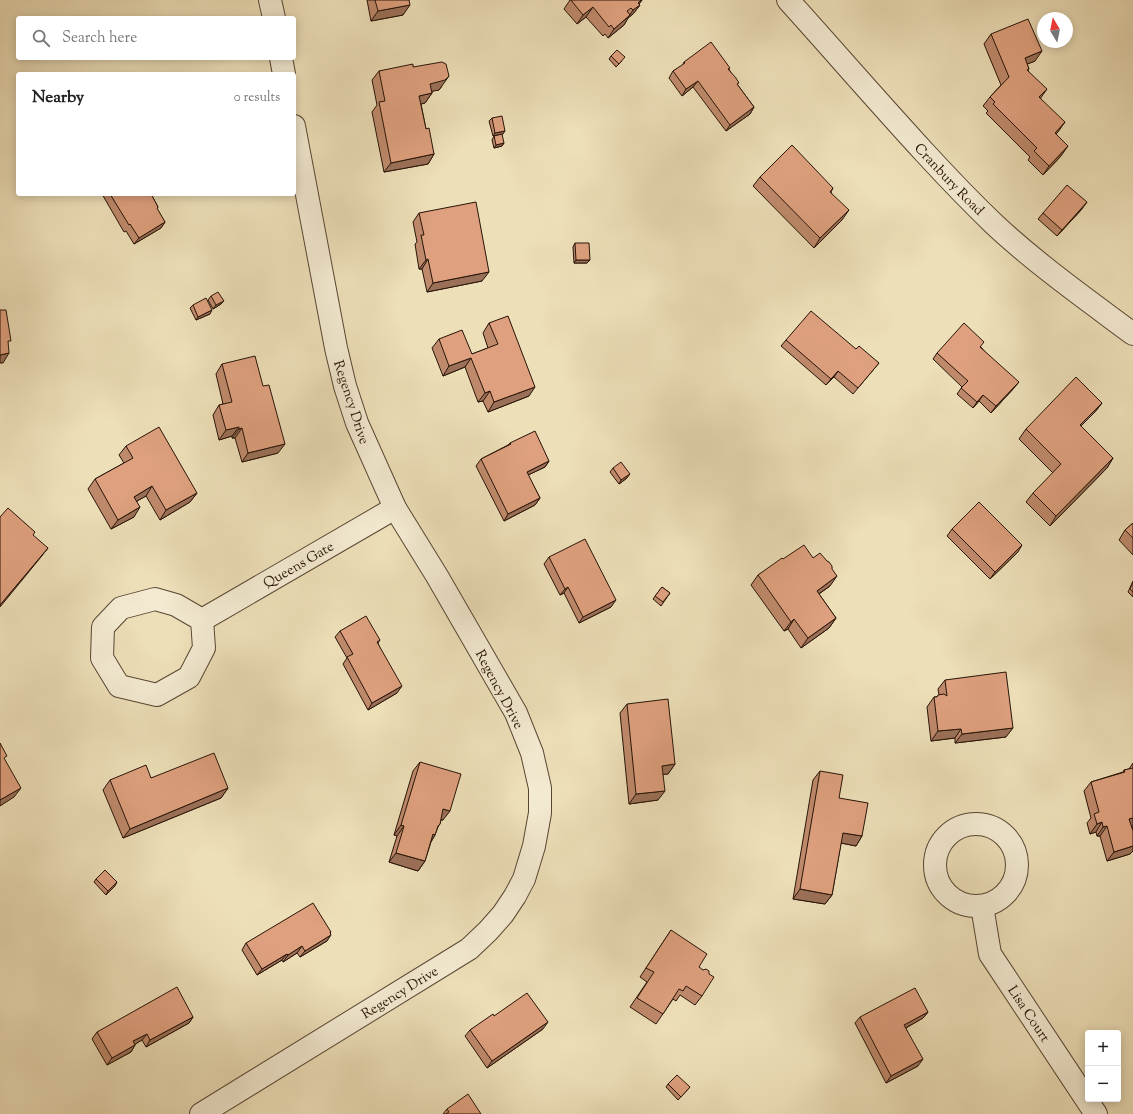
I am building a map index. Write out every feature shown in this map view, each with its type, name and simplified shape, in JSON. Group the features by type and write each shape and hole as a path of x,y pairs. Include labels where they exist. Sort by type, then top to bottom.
{"street":[{"path":"270,0 274,16"},
{"name":"Cranbury Road","path":"788,0 914,141 995,224 1026,252 1133,334"},
{"path":"281,60 284,72"},
{"name":"Regency Drive","path":"201,1114 469,950 503,914 524,879 534,846 540,813 540,788 532,753 516,713 437,576 395,508 357,423 345,386 336,348 296,137"},
{"name":"Queens Gate","path":"202,620 395,508"},
{"path":"155,599 176,605 202,620 204,648 189,677 157,695 119,686 102,658 103,627 121,608 155,599"},
{"name":"Lisa Court","path":"982,906 990,954 1096,1114"}],"building":[{"path":"375,0 409,0 410,5 378,11"},
{"path":"571,0 641,0 638,3 640,5 633,10 631,8 627,11 630,15 614,29 611,25 609,27 593,7 583,15"},
{"path":"1028,19 1037,40 1037,48 1041,48 1042,51 1025,58 1029,69 1027,70 1047,89 1039,97 1065,122 1055,133 1068,146 1049,166 1034,151 1037,148 993,104 995,102 990,97 1009,77 991,34"},
{"path":"711,42 730,68 728,69 739,83 737,84 754,107 730,125 698,81 686,89 673,71"},
{"path":"617,50 625,57 619,64 611,56"},
{"path":"442,62 446,64 449,76 445,80 430,84 432,93 419,96 426,129 429,128 434,154 391,163 379,102 385,101 379,71 413,64 413,67"},
{"path":"502,116 505,131 495,133 492,118"},
{"path":"502,134 504,143 496,145 494,136"},
{"path":"792,145 833,188 830,192 849,210 820,238 760,177"},
{"path":"1067,185 1087,202 1062,230 1043,213"},
{"path":"111,196 152,196 165,222 139,238 130,224 129,225"},
{"path":"476,202 489,272 433,283 428,259 426,260 421,235 424,235 419,213"},
{"path":"575,243 589,243 590,260 576,260"},
{"path":"218,292 224,301 216,305 211,296"},
{"path":"206,298 212,310 198,317 193,305"},
{"path":"0,310 6,310 11,341 8,341 9,353 0,355"},
{"path":"811,311 856,349 859,346 879,363 858,388 838,371 831,379 786,340"},
{"path":"508,316 535,387 494,402 490,391 485,393 471,358 449,366 439,339 462,330 472,354 498,344 489,323"},
{"path":"964,323 984,342 980,347 1019,382 996,406 983,395 977,402 961,388 968,381 937,353"},
{"path":"255,356 263,386 269,385 285,444 248,453 242,428 239,429 239,427 226,430 219,405 232,402 222,364"},
{"path":"1076,377 1102,403 1080,425 1113,458 1056,516 1033,493 1061,464 1026,429"},
{"path":"159,427 197,493 166,510 152,486 134,497 140,507 118,520 95,479 133,458 126,446"},
{"path":"535,431 549,461 527,472 540,498 508,514 481,459"},
{"path":"621,462 630,474 621,480 613,468"},
{"path":"979,502 1022,545 995,572 952,529"},
{"path":"8,508 35,532 33,535 48,548 0,605 0,517"},
{"path":"1133,523 1133,538 1125,530"},
{"path":"585,539 616,600 583,617 568,587 565,589 549,557"},
{"path":"804,545 813,558 820,553 832,566 832,569 837,576 817,591 836,618 808,638 794,619 791,622 758,575"},
{"path":"1133,582 1133,592 1130,589"},
{"path":"662,587 670,593 663,602 655,596"},
{"path":"366,616 380,640 377,642 402,686 372,703 347,657 353,654 340,631"},
{"path":"1006,672 1013,728 962,734 961,729 938,731 934,697 944,694 947,696 945,680"},
{"path":"668,699 675,764 662,766 665,791 636,794 627,704"},
{"path":"0,743 7,756 4,758 21,788 0,800"},
{"path":"214,753 228,788 130,829 110,780 146,765 151,778"},
{"path":"420,762 461,774 450,811 443,809 440,824 435,835 433,834 425,861 396,853 404,826 401,825"},
{"path":"1133,768 1133,818 1129,819 1133,831 1133,846 1114,852 1107,826 1103,827 1102,822 1097,824 1094,814 1099,812 1091,782 1125,772 1124,770"},
{"path":"820,771 843,775 839,798 868,803 862,836 843,833 832,895 800,889"},
{"path":"105,870 117,882 108,891 96,879"},
{"path":"313,903 331,932 331,935 305,951 302,946 262,969 246,943"},
{"path":"671,930 707,954 699,967 703,970 706,969 709,971 709,974 714,977 702,996 686,986 683,991 679,989 663,1014 637,998 654,972 646,968"},
{"path":"177,987 193,1017 150,1040 147,1034 133,1041 135,1045 112,1058 97,1032"},
{"path":"915,988 928,1012 904,1025 923,1059 891,1076 860,1017"},
{"path":"527,993 548,1022 492,1061 470,1030 493,1014 494,1016"},
{"path":"677,1075 690,1087 681,1097 668,1084"},
{"path":"468,1094 481,1114 446,1114 449,1112 447,1109"}]}
